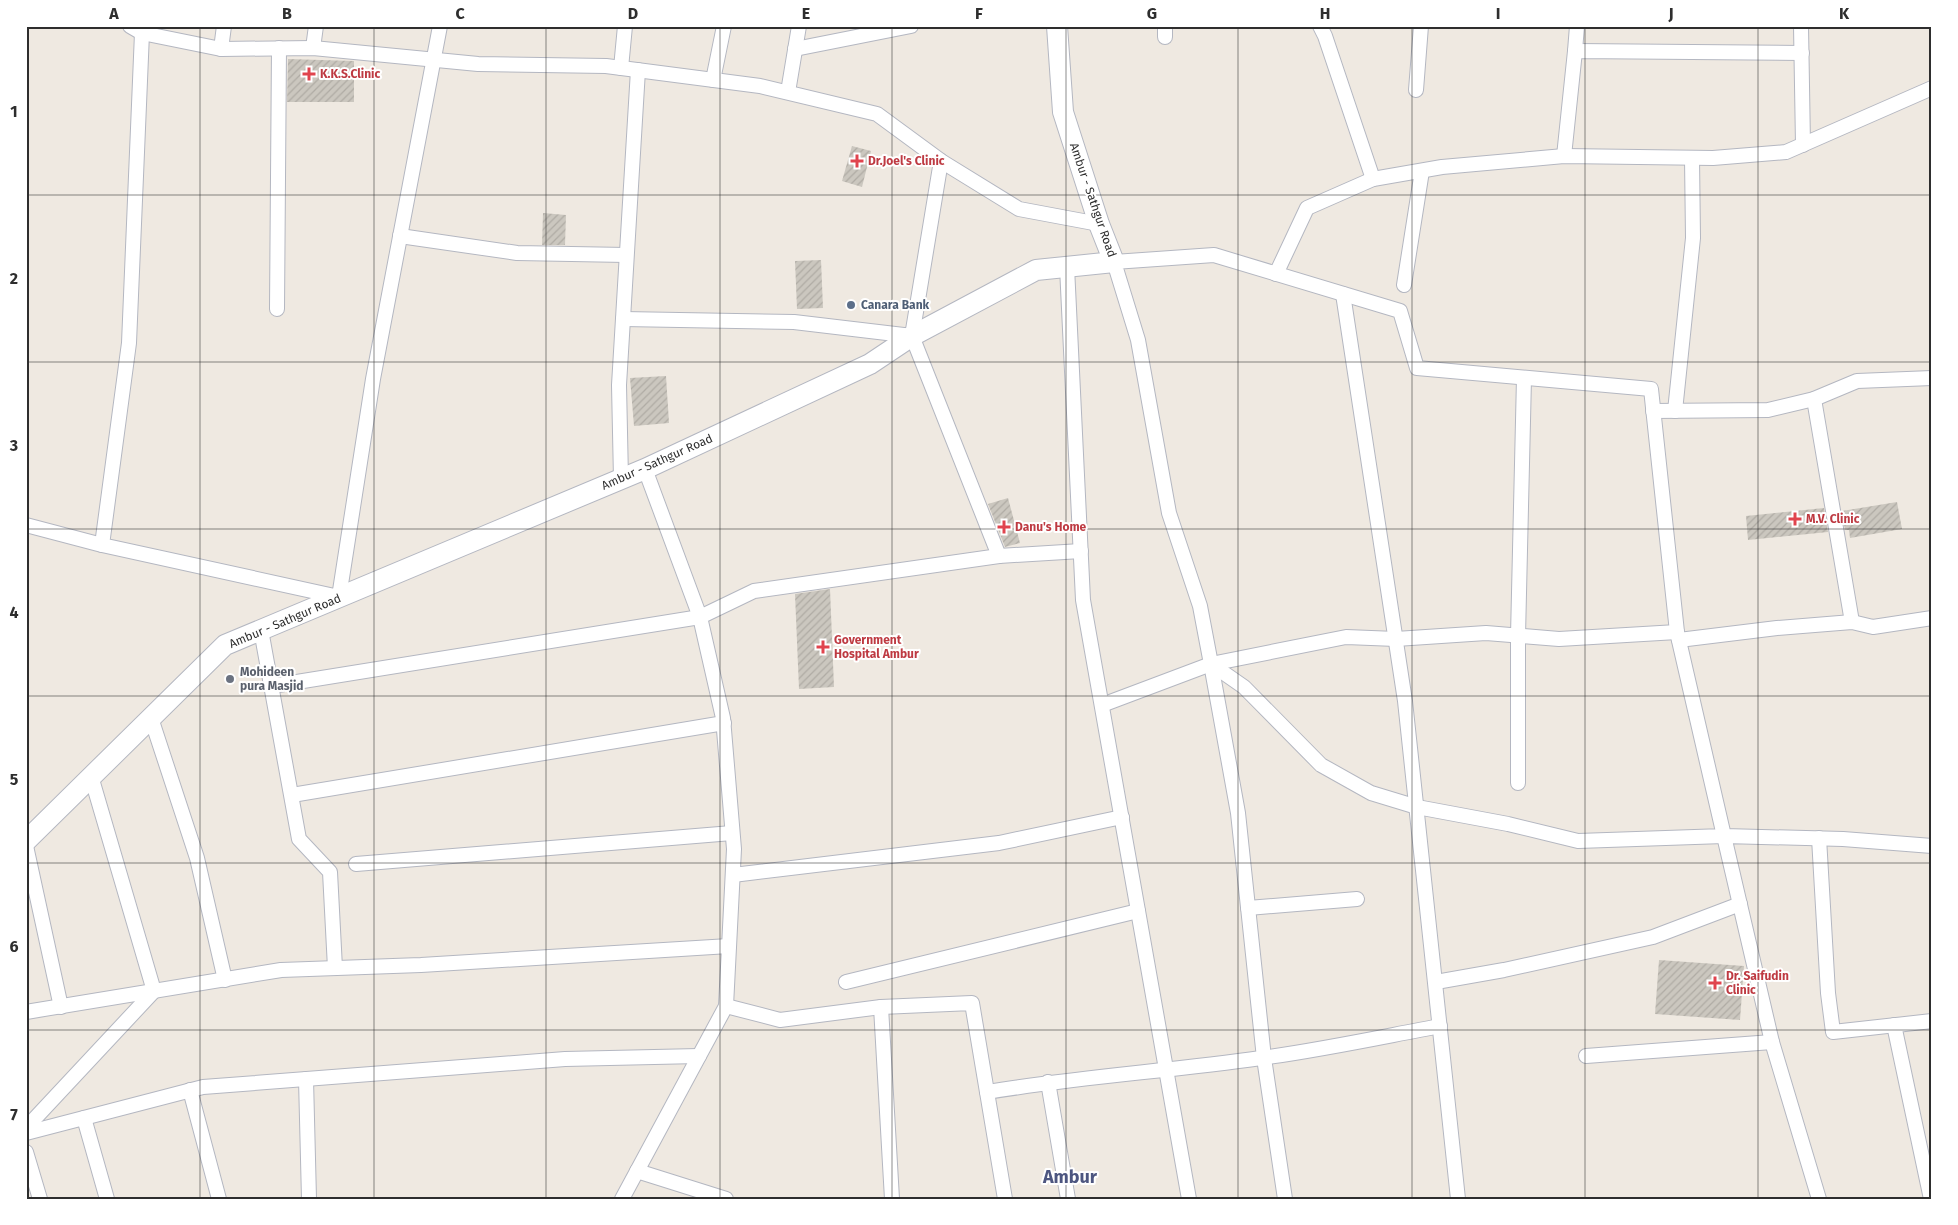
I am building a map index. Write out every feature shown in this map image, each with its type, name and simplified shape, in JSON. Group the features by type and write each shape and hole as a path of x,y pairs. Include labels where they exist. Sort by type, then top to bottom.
{"main road":[{"name":"Ambur - Sathgur Road","path":"26,841 225,645 645,469 870,364 912,336 1036,270 1114,262 1099,224 1063,112 1057,26"}],"street":[{"path":"221,49 224,26"},
{"path":"313,48 316,26"},
{"path":"26,525 102,546 339,598 374,379 440,26"},
{"path":"621,68 625,26"},
{"path":"713,80 724,26"},
{"path":"788,92 798,26"},
{"path":"795,49 888,29 911,26"},
{"path":"1320,26 1373,179"},
{"path":"1416,90 1422,26"},
{"path":"1564,156 1577,26"},
{"path":"1801,26 1803,145"},
{"path":"102,546 130,343 136,29 221,49 313,48 478,64 621,68 760,86 877,114 940,161 1019,209 1099,224"},
{"path":"278,309 279,48"},
{"path":"1575,51 1802,53"},
{"path":"621,479 619,385 638,70"},
{"path":"1276,274 1307,208 1373,179 1422,170 1564,156 1713,158 1786,152 1932,88"},
{"path":"1675,411 1693,238 1692,158"},
{"path":"940,161 912,336 998,556"},
{"path":"1404,285 1422,170"},
{"path":"400,236 517,253 626,254"},
{"path":"1285,1199 1264,1058 1238,813 1211,664 1200,606 1169,513 1138,340 1114,262 1214,255 1400,311 1417,368 1651,389 1678,636 1772,1042 1819,1199"},
{"path":"1067,267 1083,600 1189,1199"},
{"path":"1344,294 1405,701 1458,1199"},
{"path":"623,319 794,322 912,336"},
{"path":"1518,783 1518,636 1524,378"},
{"path":"1653,411 1768,410 1814,399 1857,381 1932,378"},
{"path":"1814,399 1852,622"},
{"path":"622,1199 726,1006 733,875 724,723 700,617 645,469"},
{"path":"272,686 700,617 754,591 998,556 1081,551"},
{"path":"1102,705 1211,664 1346,637 1396,639 1486,633 1559,639 1678,636 1852,622 1873,627 1932,618"},
{"path":"261,630 299,839 330,872 335,968"},
{"path":"1211,664 1244,687 1321,766 1371,794 1417,807 1508,824 1578,841 1724,836 1820,838 1932,846"},
{"path":"150,718 197,858 225,980"},
{"path":"292,795 724,723"},
{"path":"91,776 154,991"},
{"path":"733,875 998,843 1122,817"},
{"path":"356,864 732,833"},
{"path":"1820,838 1832,1032 1932,1021"},
{"path":"26,846 61,1007"},
{"path":"1248,908 1357,899"},
{"path":"1436,982 1504,970 1652,937 1740,904"},
{"path":"846,982 1138,911"},
{"path":"26,1012 281,970 431,964 729,946"},
{"path":"26,1128 154,991"},
{"path":"726,1006 780,1020 881,1007 972,1003 1005,1199"},
{"path":"881,1007 892,1199"},
{"path":"1894,1025 1931,1199"},
{"path":"987,1092 1048,1082 1264,1058 1440,1026"},
{"path":"1586,1056 1772,1042"},
{"path":"26,1133 203,1087 565,1059 699,1056"},
{"path":"306,1079 309,1199"},
{"path":"1048,1082 1068,1199"},
{"path":"190,1090 219,1199"},
{"path":"84,1118 107,1199"},
{"path":"26,1152 40,1199"},
{"path":"637,1171 726,1199"}],"building":[{"path":"288,59 354,61 354,102 287,102"},
{"path":"852,146 871,151 862,187 842,181"},
{"path":"543,213 566,215 565,245 542,245"},
{"path":"821,260 823,308 797,309 795,261"},
{"path":"666,376 669,423 634,426 630,378"},
{"path":"1008,498 1020,543 1005,547 988,504"},
{"path":"1897,502 1902,529 1850,538 1849,530 1845,530 1842,511"},
{"path":"1824,508 1828,532 1748,540 1746,516"},
{"path":"830,589 834,687 799,689 795,594"},
{"path":"1659,960 1744,966 1740,1020 1655,1014"}],"place":[{"name":"K.K.S.Clinic","path":"309,74"},
{"name":"Dr.Joel's Clinic","path":"857,161"},
{"name":"Canara Bank","path":"851,305"},
{"name":"M.V. Clinic","path":"1795,519"},
{"name":"Danu's Home","path":"1004,527"},
{"name":"Government Hospital Ambur","path":"823,647"},
{"name":"Mohideen pura Masjid","path":"230,679"},
{"name":"Dr. Saifudin Clinic","path":"1715,983"}],"district":[{"name":"Ambur","path":"1070,1177"}]}
